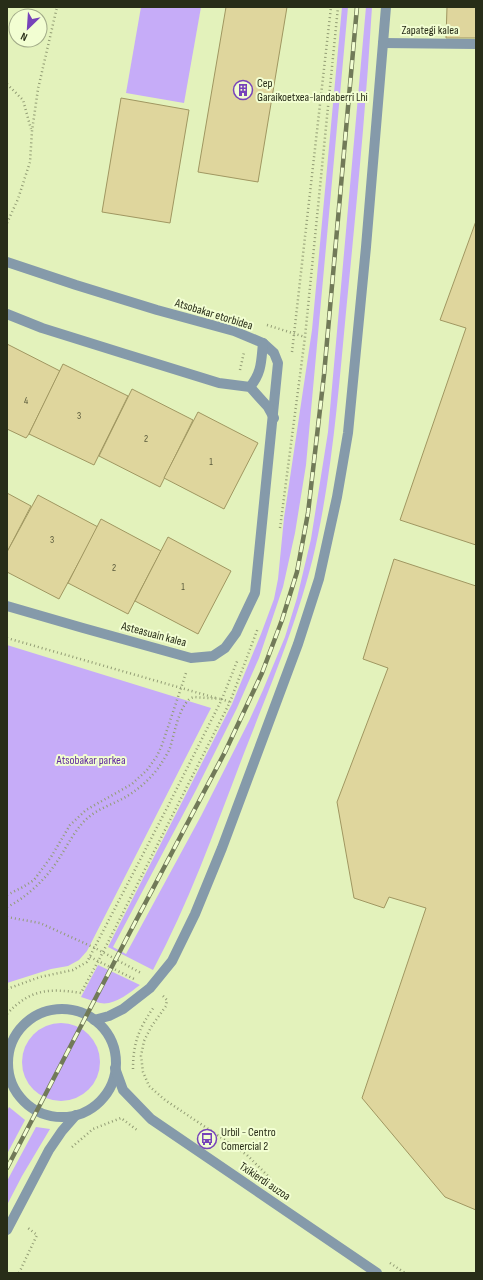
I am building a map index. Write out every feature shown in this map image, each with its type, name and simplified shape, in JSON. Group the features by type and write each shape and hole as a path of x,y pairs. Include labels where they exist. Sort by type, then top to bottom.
{"street":[{"path":"94,1020 109,1016 122,1009 153,985 172,961 195,914 280,694 298,644 318,579 337,497 348,433 366,247 386,7"},
{"name":"Zapategi kalea","path":"383,43 476,44"},
{"name":"Atsobakar etorbidea","path":"7,262 157,310 234,331 263,344 274,353 278,363 274,418"},
{"path":"7,314 42,328 122,354 220,383 250,388 268,407 274,418"},
{"path":"250,388 257,378 261,367 263,344"},
{"name":"Asteasuain kalea","path":"7,606 191,658 213,656 225,648 236,634 255,593 274,418"},
{"path":"7,1230 49,1150 62,1131 76,1116 90,1109 102,1099 111,1086 116,1068 114,1050 107,1033 94,1020 78,1011 59,1009 41,1013 25,1023 14,1038 8,1055 8,1075 15,1090 27,1104 42,1114 60,1117 76,1116"},
{"name":"Txikierdi auzoa","path":"116,1068 123,1090 151,1119 376,1273"}],"path":[{"path":"7,223 18,199 30,162 32,131 38,88 57,7"},
{"path":"279,533 305,337 338,7"},
{"path":"7,84 23,100 32,131"},
{"path":"7,1014 15,1006 30,996 46,990 61,990 81,993 230,702 259,625"},
{"path":"7,638 230,702"},
{"path":"7,895 34,880 51,857 70,825 86,810 132,784 157,756 191,658"},
{"path":"7,907 40,883 57,862 76,831 90,816 139,788 160,765 169,749 181,713 186,702 190,698 222,699"},
{"path":"7,917 40,923 103,952 153,985"},
{"path":"7,989 40,977 73,970 82,966 90,957 153,985 167,989 150,1012 139,1032 133,1051 133,1070 136,1076"},
{"path":"162,996 167,1000 166,1006 151,1026 144,1041 141,1056 143,1072 150,1086 165,1100 247,1155 274,1183"},
{"path":"70,1148 93,1129 121,1118 141,1133 151,1119"},
{"path":"19,1273 37,1235 28,1228 31,1221"},
{"path":"386,1260 405,1273"}],"green space":[{"path":"141,7 201,7 184,103 126,93"},
{"path":"342,7 348,7 306,465 295,533 283,587 259,658 237,708 196,790 113,947 126,954 201,816 249,721 285,637 297,598 311,539 328,432 366,7 372,7 367,83 338,396 328,480 318,535 312,563 296,617 277,670 191,888 167,943 153,970 108,947 232,704 274,599 278,579 284,518 312,330"},
{"name":"Atsobakar parkea","path":"7,645 211,708 87,951 79,960 68,966 51,969 7,983"},
{"path":"98,965 140,985 111,1003 100,1003 81,997"},
{"path":"61,1023 76,1026 88,1035 97,1047 100,1062 97,1077 88,1089 76,1098 61,1101 46,1098 34,1089 25,1077 22,1062 25,1047 34,1035 46,1026"},
{"path":"9,1107 25,1120 7,1154 7,1111"},
{"path":"36,1127 50,1129 22,1176 7,1205 7,1181"}],"building":[{"name":"Cep Garaikoetxea-landaberri Lhi","path":"226,7 287,7 258,182 198,172"},
{"path":"447,7 476,7 476,38 446,38"},
{"path":"121,98 189,110 170,223 102,212"},
{"path":"476,221 476,545 400,520 466,328 440,320"},
{"path":"7,344 60,371 26,438 7,429"},
{"path":"63,364 128,396 94,465 29,434"},
{"path":"132,389 193,420 160,487 99,456"},
{"path":"198,412 258,443 224,509 164,478"},
{"path":"7,493 31,506 7,552"},
{"path":"38,495 98,527 59,599 7,572 7,552"},
{"path":"101,519 161,551 128,614 68,583"},
{"path":"168,537 231,571 198,634 135,601"},
{"path":"394,559 476,586 476,1210 445,1197 362,1098 426,908 389,897 384,908 354,898 337,802 388,668 363,659"}],"railway":[{"path":"7,1168 225,752 262,673 282,620 297,572 308,513 324,375 357,7"}],"place":[{"name":"Cep Garaikoetxea-landaberri Lhi","path":"243,90"},
{"name":"Urbil - Centro Comercial 2","path":"207,1139"}]}
